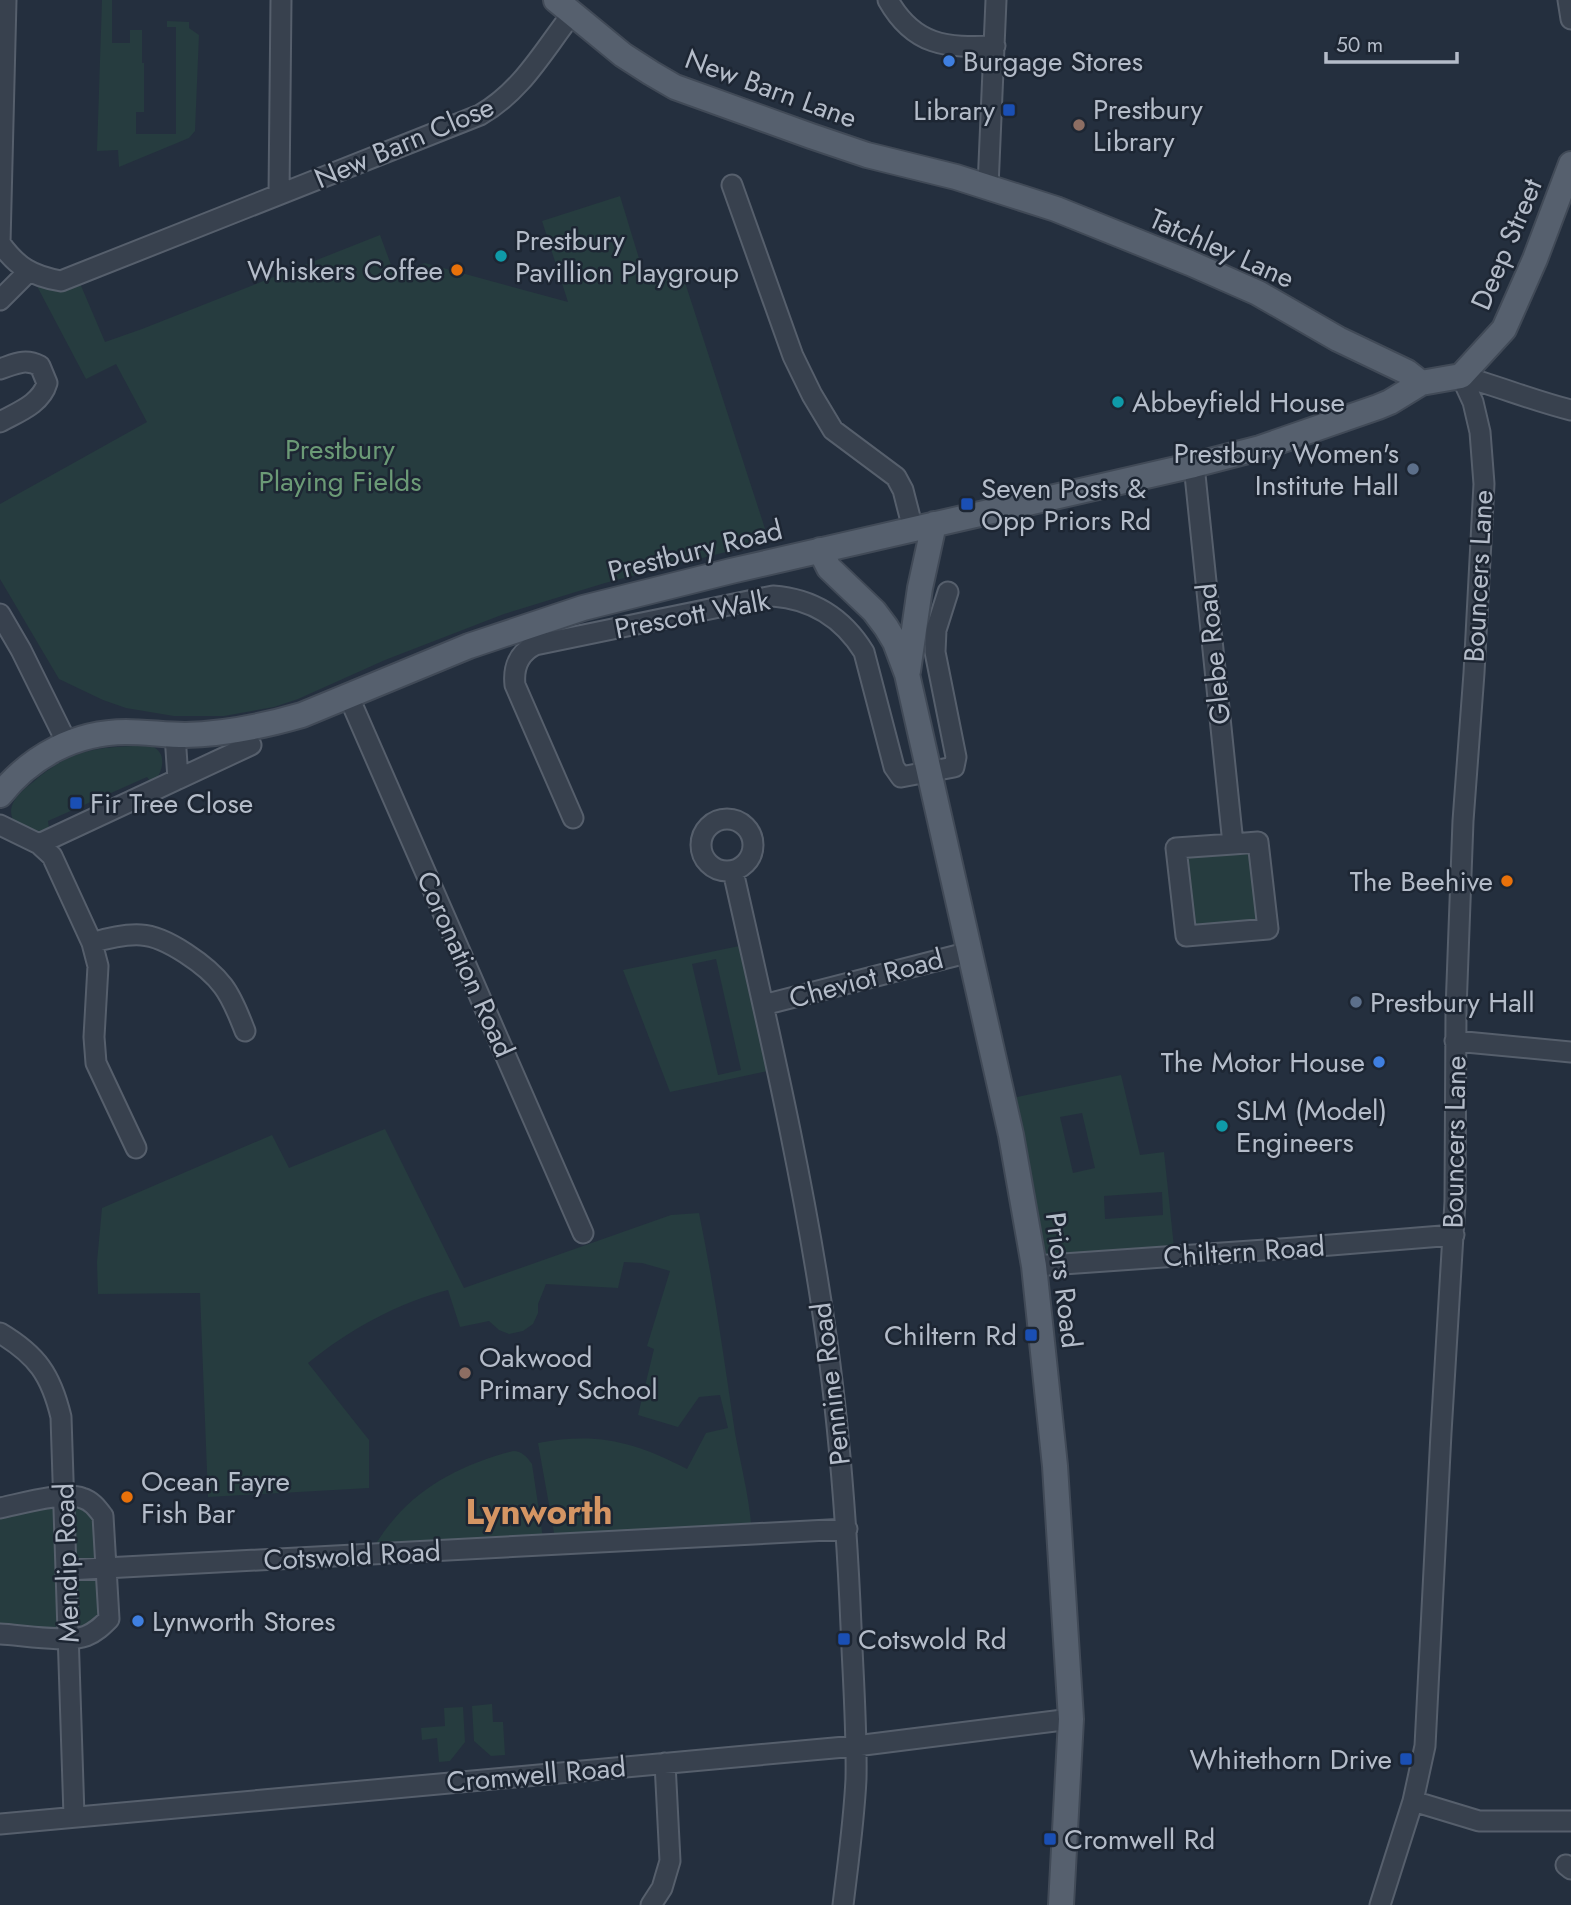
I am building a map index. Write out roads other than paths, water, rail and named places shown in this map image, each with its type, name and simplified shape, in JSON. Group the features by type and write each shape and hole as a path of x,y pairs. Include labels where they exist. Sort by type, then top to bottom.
{"main road":[{"name":"New Barn Lane","path":"564,7 637,65 675,86 867,155 988,187"},
{"name":"Deep Street","path":"1461,376 1504,329 1535,259 1571,164"},
{"name":"Tatchley Lane","path":"988,187 1056,209 1258,293 1338,339 1407,372 1421,383"},
{"path":"1421,383 1461,376"},
{"name":"Prestbury Road","path":"0,795 32,762 67,743 106,733 175,735 232,730 277,722 302,715 469,646 583,608 730,571 1260,448 1390,402 1421,383"},
{"name":"Priors Road","path":"907,674 920,588 923,527"},
{"name":"Priors Road","path":"820,550 828,568 874,611 886,627 907,674 1012,1135 1034,1266 1055,1466 1071,1719 1061,1905"}],"street":[{"path":"0,300 29,271 13,259 1,243 6,0"},
{"name":"New Barn Close","path":"279,194 281,0"},
{"path":"888,0 902,23 920,36 958,46 995,46"},
{"path":"988,187 996,0"},
{"path":"1568,0 1571,19"},
{"name":"New Barn Close","path":"29,271 41,278 61,281 481,115 507,97 524,79 564,7"},
{"path":"732,185 793,356 812,395 833,430 896,477 923,527"},
{"path":"0,369 21,361 30,362 40,366 47,383 36,401 0,422"},
{"path":"1461,376 1571,410"},
{"name":"Bouncers Lane","path":"1380,1905 1413,1801 1425,1746 1454,1235 1455,1041 1463,821 1484,484 1480,432 1473,402 1461,376"},
{"name":"Glebe Road","path":"1194,465 1233,844"},
{"path":"928,772 954,767 956,757 935,652 936,631 948,592"},
{"name":"Prescott Walk","path":"573,818 515,685 516,665 523,653 535,645 773,596 793,598 818,607 849,631 864,652 894,767 901,778 928,772"},
{"path":"0,614 67,743"},
{"name":"Coronation Road","path":"348,695 583,1233"},
{"path":"175,735 178,779"},
{"path":"39,844 251,745"},
{"path":"0,825 39,844 52,856 92,943 98,965 94,1037 96,1063 136,1148"},
{"path":"1258,842 1268,929 1186,936 1176,848 1233,844 1258,842"},
{"name":"Pennine Road","path":"733,871 788,1121 815,1265 827,1344 847,1529 856,1782 844,1905"},
{"path":"92,943 118,936 144,935 175,946 222,984 245,1031"},
{"name":"Cheviot Road","path":"763,1005 970,952"},
{"path":"1455,1041 1571,1052"},
{"name":"Chiltern Road","path":"1034,1266 1454,1235"},
{"name":"Mendip Road","path":"0,1333 36,1360 53,1388 61,1416 74,1816"},
{"path":"0,1508 64,1496 82,1497 95,1505 103,1516 109,1619 100,1629 83,1637 0,1634"},
{"name":"Cotswold Road","path":"66,1570 847,1529"},
{"name":"Cromwell Road","path":"0,1824 856,1746 1071,1719"},
{"path":"651,1905 663,1888 670,1861 665,1763"},
{"path":"1413,1801 1479,1821 1571,1822"}],"place":[{"name":"Burgage Stores","path":"949,61"},
{"name":"Library","path":"1009,110"},
{"name":"Prestbury Library","path":"1079,125"},
{"name":"Prestbury Pavillion Playgroup","path":"501,256"},
{"name":"Whiskers Coffee","path":"457,270"},
{"name":"Abbeyfield House","path":"1118,402"},
{"name":"Prestbury Women's Institute Hall","path":"1413,469"},
{"name":"Seven Posts & Opp Priors Rd","path":"967,504"},
{"name":"Fir Tree Close","path":"76,803"},
{"name":"The Beehive","path":"1507,881"},
{"name":"Prestbury Hall","path":"1356,1002"},
{"name":"The Motor House","path":"1379,1062"},
{"name":"SLM (Model) Engineers","path":"1222,1126"},
{"name":"Chiltern Rd","path":"1031,1335"},
{"name":"Oakwood Primary School","path":"465,1373"},
{"name":"Ocean Fayre Fish Bar","path":"127,1497"},
{"name":"Lynworth Stores","path":"138,1621"},
{"name":"Cotswold Rd","path":"844,1639"},
{"name":"Whitethorn Drive","path":"1406,1759"},
{"name":"Cromwell Rd","path":"1050,1839"}],"district":[{"name":"Lynworth","path":"539,1512"}],"park label":[{"name":"Prestbury Playing Fields","path":"340,465"}]}
